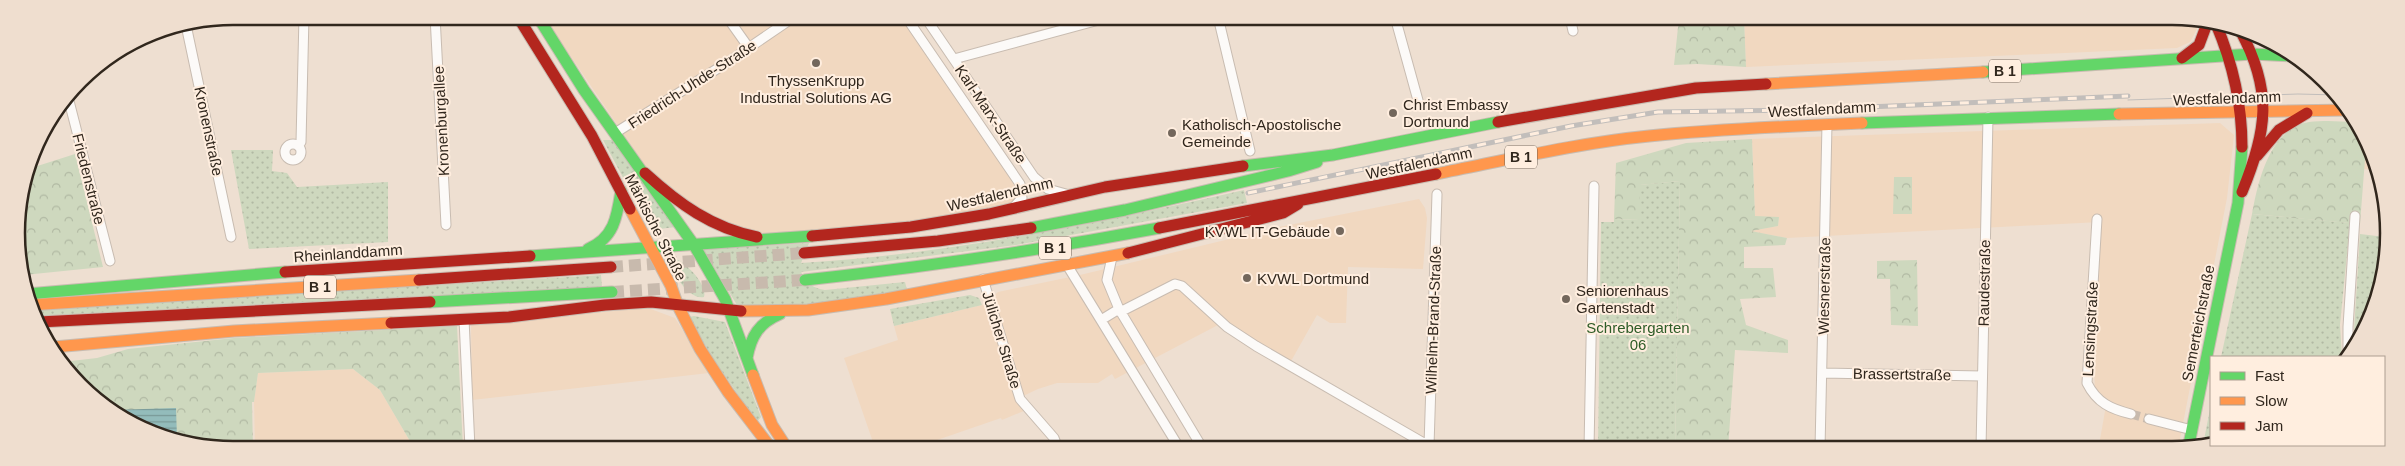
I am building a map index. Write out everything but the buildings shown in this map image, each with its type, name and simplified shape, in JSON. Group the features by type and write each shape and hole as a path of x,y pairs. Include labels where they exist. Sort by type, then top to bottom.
{"main road":[{"name":"Märkische Straße","path":"524,25 592,136 649,248 671,286 675,303 722,382 766,441"},
{"name":"Märkische Straße","path":"544,25 584,90 694,245 726,299 728,310 772,425 782,441"},
{"path":"2182,58 2198,45 2205,28"},
{"name":"Semerteichstraße","path":"2190,440 2238,203 2242,166 2239,87 2230,55 2219,30"},
{"name":"Semerteichstraße","path":"2238,203 2257,156 2264,130 2264,95 2252,54 2244,38"},
{"name":"Westfalendamm","path":"672,246 774,240 925,226 1014,208 1068,194 1286,160 1333,155 1552,111 1696,88 2082,67 2230,55 2280,55"},
{"path":"2257,156 2287,122 2316,110"},
{"name":"Westfalendamm","path":"805,280 922,267 1058,247 1303,201 1544,152 1634,138 1745,128 1988,117 2340,110"},
{"path":"592,136 615,133"},
{"name":"Westfalendamm","path":"804,253 905,246 982,236 1072,220 1288,171 1333,155"},
{"path":"644,173 680,204 712,224 749,236 774,240"},
{"path":"566,254 590,249 608,238 616,221 621,191"},
{"name":"Westfalendamm","path":"675,303 728,310 787,312 886,299 983,279 1112,257 1284,213 1303,201"},
{"name":"Rheinlanddamm","path":"34,293 232,275 672,246"},
{"name":"B 1","path":"38,304 611,267"},
{"name":"B 1","path":"45,322 612,292"},
{"path":"59,348 234,331 546,314 618,304 675,303"},
{"path":"747,358 751,337 760,324 787,312"}],"street":[{"path":"298,146 301,142 304,25"},
{"name":"Kronenburgallee","path":"435,25 446,225"},
{"path":"732,25 748,48"},
{"name":"Friedrich-Uhde-Straße","path":"615,133 782,25"},
{"name":"Karl-Marx-Straße","path":"911,25 1020,184 1022,198 1014,208"},
{"name":"Karl-Marx-Straße","path":"931,25 1034,178 1048,189 1068,194"},
{"path":"954,59 1080,25"},
{"path":"1220,25 1250,151"},
{"path":"1397,25 1419,104"},
{"path":"1572,25 1573,31"},
{"name":"Kronenstraße","path":"187,30 231,237"},
{"name":"Friedenstraße","path":"70,104 110,261"},
{"name":"Raudestraße","path":"1981,441 1988,117"},
{"name":"Wiesnerstraße","path":"1820,441 1827,124"},
{"path":"1589,441 1594,186"},
{"name":"Wilhelm-Brand-Straße","path":"1431,441 1437,194"},
{"path":"2348,344 2355,216"},
{"name":"Lensingstraße","path":"2097,219 2087,383 2095,397 2109,408 2131,414"},
{"path":"1112,257 1107,280 1120,310 1198,441"},
{"path":"1067,265 1175,441"},
{"name":"Jülicher Straße","path":"983,279 1020,399 1055,441"},
{"path":"1101,320 1175,284 1182,286 1228,327 1293,368 1419,441"},
{"path":"464,319 470,441"},
{"name":"Brassertstraße","path":"1822,373 1982,376"},
{"path":"2149,419 2192,430"}],"shaded area":[{"path":"549,25 907,25 1017,187 1017,197 1013,203 923,222 775,236 742,230 707,217 648,170"},
{"path":"1744,25 2186,25 2197,27 2197,29 2190,42 2177,48 1746,67"},
{"path":"2220,123 2234,135 2227,198 2180,441 2100,441 2107,400 2095,389 2093,349 2100,222 1787,238 1749,231 1778,226 1779,217 1755,217 1752,139"},
{"path":"2365,155 2370,169 2363,169"},
{"path":"1419,199 1425,208 1427,218 1423,269 1348,267 1346,323 1330,323 1317,315 1286,370 1218,325 1115,379 1112,374 1098,383 1057,383 1038,389 1021,397 1026,410 1002,420 1001,418 934,441 873,441 844,358 898,340 894,326 982,305 998,292 1080,275 1279,227"},
{"path":"648,308 675,318 709,373 472,400 471,324"},
{"path":"353,369 380,390 410,441 255,441 254,402 258,373"}],"green space":[{"path":"1678,25 1744,25 1746,67 1697,64 1674,65"},
{"path":"2316,121 2348,122 2359,141 2365,156 2360,224 2252,214 2262,173 2275,146 2284,135 2295,127"},
{"path":"1752,139 1755,216 1779,217 1778,226 1751,231 1787,238 1785,245 1744,247 1744,268 1773,268 1776,297 1740,299 1746,325 1788,340 1788,353 1735,350 1729,441 1675,441 1680,181 1640,185 1639,220 1614,219 1616,163 1686,143"},
{"path":"603,140 615,140 676,227 651,230"},
{"path":"231,150 273,150 272,171 287,173 297,187 388,182 388,242 249,249"},
{"path":"75,154 103,267 29,274 25,247 25,219 29,192 36,166"},
{"path":"1894,177 1912,177 1912,214 1893,214"},
{"name":"Schrebergarten 06","path":"1680,181 1675,441 1598,441 1601,222 1614,222 1614,219 1638,220 1639,185"},
{"path":"1244,190 1247,203 1016,245 801,272 810,285 825,290 905,282 907,290 788,307 737,305 703,249 809,243 801,263 857,259 969,245 1134,214"},
{"path":"2252,214 2350,223 2340,325 2342,353 2340,356 2221,356"},
{"path":"2360,234 2380,236 2373,287 2364,313 2354,334"},
{"path":"669,257 681,261 693,272 702,285 704,297 698,297 687,290 677,278 668,260"},
{"path":"1917,260 1918,326 1891,325 1890,279 1877,279 1877,261"},
{"path":"601,275 602,287 42,316 40,310"},
{"path":"970,295 979,298 982,305 894,326 890,309"},
{"path":"694,316 725,322 761,417 757,422 712,357 689,317"},
{"path":"457,326 463,441 410,441 380,390 353,369 258,373 254,402 252,402 253,441 219,441 192,437 153,425 117,406 86,380 69,361 97,358 128,349 234,338"},
{"path":"2210,409 2210,437 2204,438"}],"water":[{"path":"176,408 177,433 141,420 123,410"}],"tunnel":[{"path":"611,267 804,253"},
{"path":"612,292 805,280"},
{"path":"2131,414 2149,419"}],"tram line":[{"path":"2128,100 2298,94 2327,95"}],"railway":[{"path":"1248,193 1571,126 1658,112 1796,110 2128,96"}],"traffic: fast":[{"path":"543,25 584,90 694,245 725,299 753,375"},
{"path":"1983,72 2252,54 2280,55"},
{"path":"1862,123 2119,114"},
{"path":"1243,166 1333,155 1498,122"},
{"path":"2190,440 2238,203 2242,147"},
{"path":"1031,228 1125,210 1288,171 1317,162"},
{"path":"588,249 604,239 613,226 621,191"},
{"path":"805,280 983,257 1159,228"},
{"path":"530,256 812,236"},
{"path":"34,293 285,272"},
{"path":"430,302 612,292"},
{"path":"747,358 757,331 761,326 780,314"}],"traffic: slow":[{"path":"1766,84 1983,72"},
{"path":"2119,114 2340,110"},
{"path":"1436,174 1542,152 1622,139 1729,130 1862,123"},
{"path":"630,209 671,286 678,306 700,349 728,392 766,441"},
{"path":"741,311 808,310 886,299 1128,253"},
{"path":"38,304 419,280"},
{"path":"59,347 234,331 391,323"},
{"path":"753,375 772,425 782,441"}],"traffic: jam":[{"path":"523,25 592,136 630,209"},
{"path":"2182,58 2199,45 2205,28"},
{"path":"2218,30 2232,69 2238,99 2242,147"},
{"path":"2242,192 2257,150 2263,112 2258,74 2244,38"},
{"path":"1498,122 1696,88 1766,84"},
{"path":"2257,156 2279,130 2307,113"},
{"path":"812,236 911,227 989,214 1105,187 1243,166"},
{"path":"645,173 671,195 697,213 725,228 757,237"},
{"path":"1159,228 1436,174"},
{"path":"1128,253 1283,213 1298,204"},
{"path":"804,253 938,241 1031,228"},
{"path":"285,272 530,256"},
{"path":"419,280 611,267"},
{"path":"45,322 430,302"},
{"path":"391,323 509,317 605,305 651,302 741,311"}],"place":[{"name":"ThyssenKrupp Industrial Solutions AG","path":"816,63"},
{"name":"Christ Embassy Dortmund","path":"1393,113"},
{"name":"Katholisch-Apostolische Gemeinde","path":"1172,133"},
{"name":"KVWL IT-Gebäude","path":"1340,231"},
{"name":"KVWL Dortmund","path":"1247,278"},
{"name":"Seniorenhaus Gartenstadt","path":"1566,299"}]}
